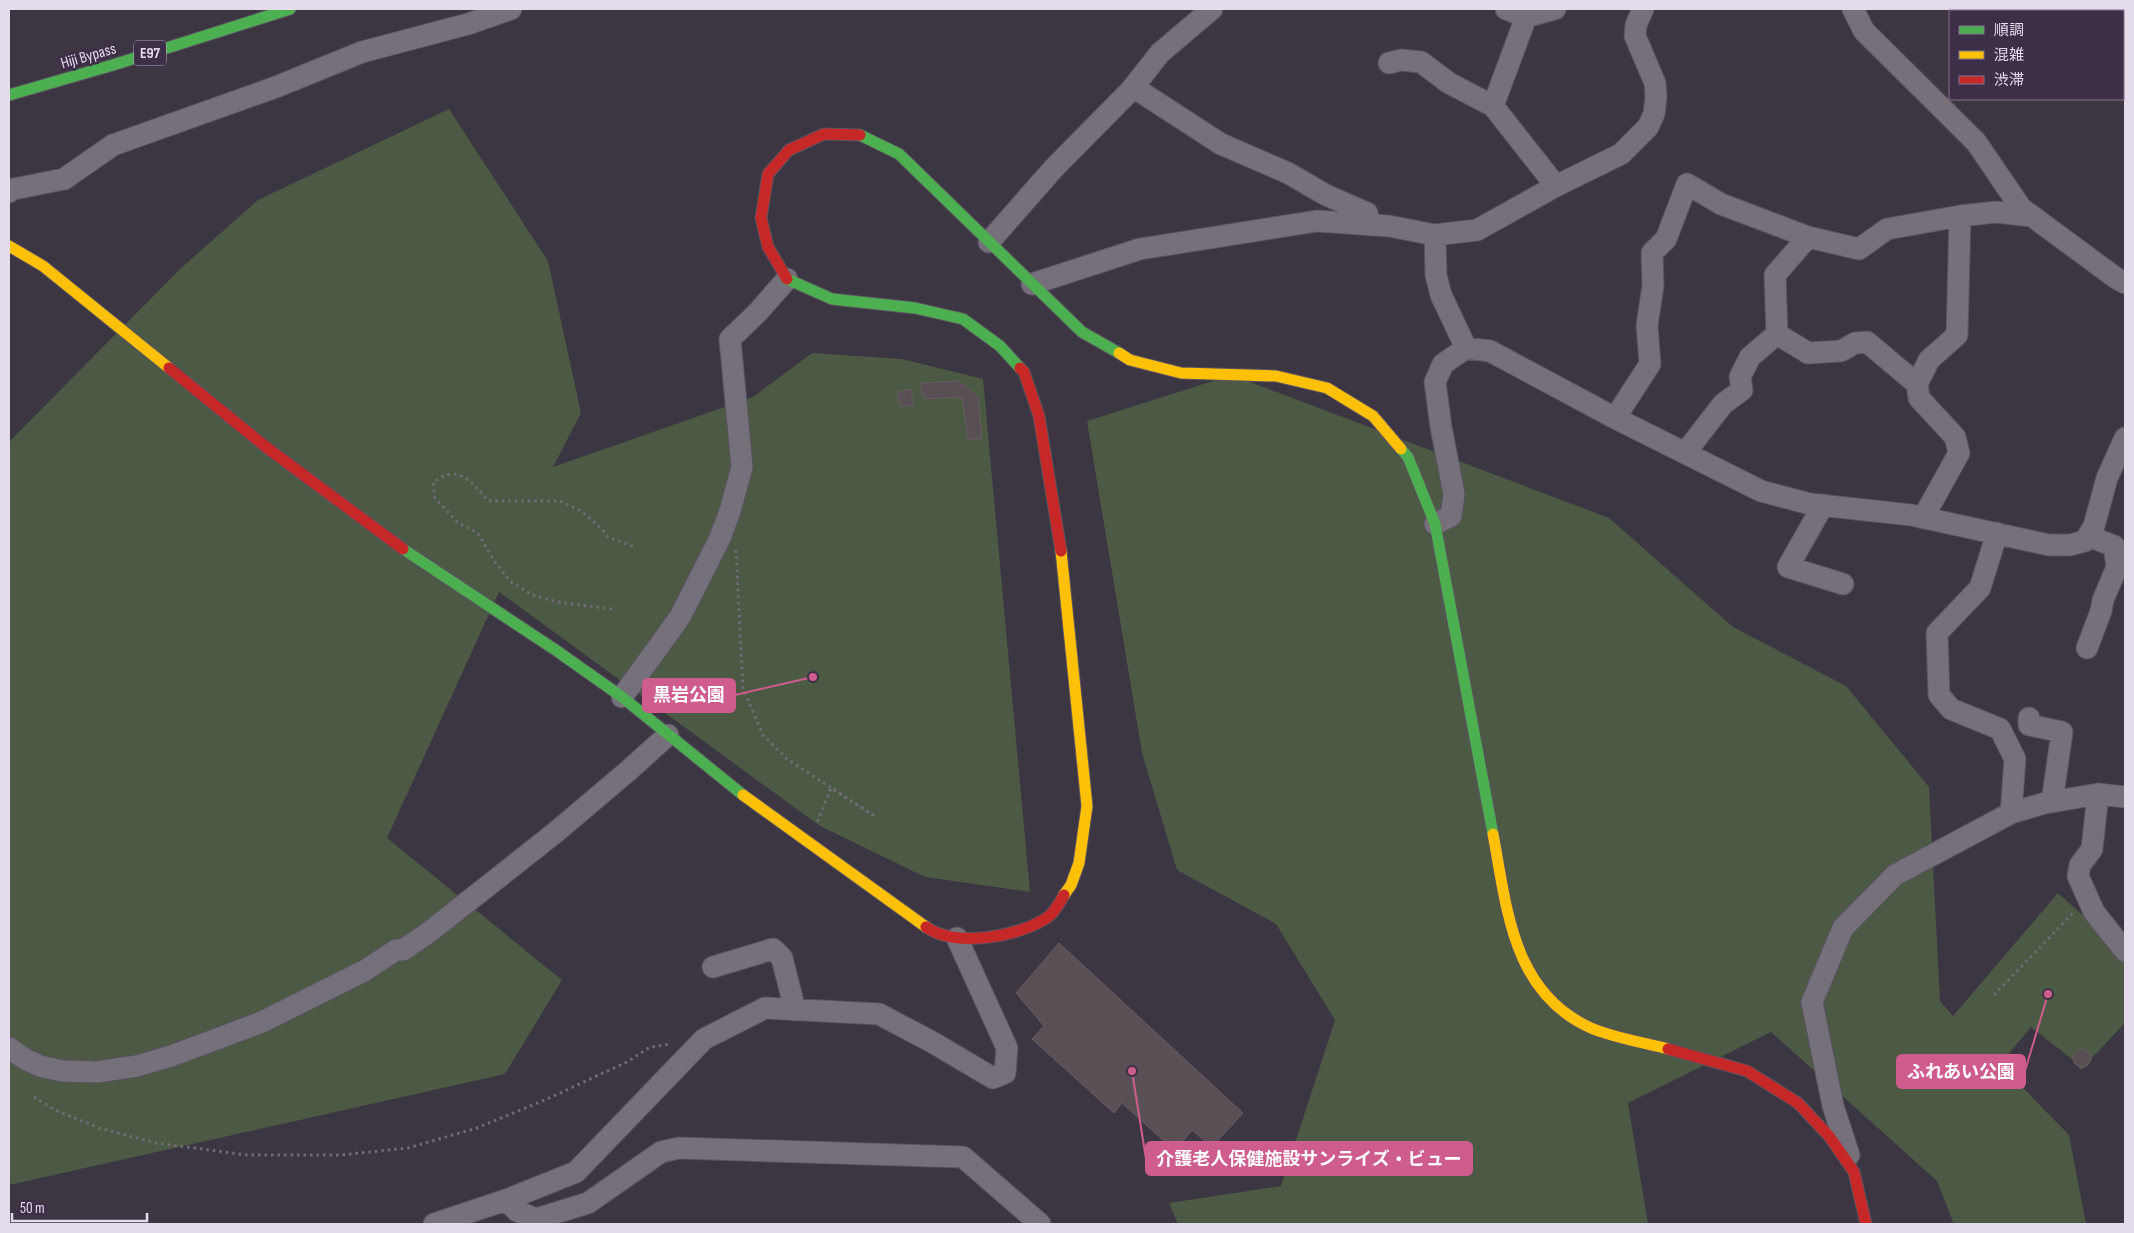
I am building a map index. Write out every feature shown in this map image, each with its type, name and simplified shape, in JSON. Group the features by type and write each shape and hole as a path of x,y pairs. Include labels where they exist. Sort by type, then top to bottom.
{"main road":[{"name":"Hiji Bypass","path":"9,95 113,65 290,9"},
{"path":"9,246 42,266 242,428 383,536 557,651 622,697 761,809 929,929 957,938 987,938 1029,927 1050,916 1071,885 1079,863 1087,806 1058,536 1039,416 1024,372 1000,346 963,319 915,308 832,299 787,280 768,247 761,218 768,174 789,150 824,134 858,134 899,154 1082,332 1130,360 1181,373 1276,376 1327,388 1374,416 1408,457 1434,524 1511,928 1528,972 1557,1007 1591,1028 1747,1072 1798,1103 1829,1136 1854,1172 1866,1224"}],"street":[{"path":"9,192 10,190 64,179 113,145 276,87 362,52 468,24 511,9"},
{"path":"989,242 1054,168 1133,87 1160,53 1212,9"},
{"path":"1506,9 1526,17 1554,9"},
{"path":"1032,284 1140,249 1317,221 1390,226 1435,235 1477,230 1556,186 1621,154 1648,127 1654,114 1656,97 1655,83 1635,36 1636,25 1643,9"},
{"path":"1853,9 1864,31 1976,142 2021,208 2125,283"},
{"path":"1493,106 1526,17"},
{"path":"1389,63 1401,60 1421,62 1449,83 1493,106 1556,186"},
{"path":"1133,87 1222,144 1288,173 1326,195 1367,213 1370,225"},
{"path":"1614,418 1650,364 1647,324 1653,286 1652,253 1666,239 1687,184 1721,204 1808,237 1859,249 1887,229 1960,216 1996,212 2032,216"},
{"path":"1922,518 1959,453 1955,437 1919,398 1917,384 1928,360 1956,335 1960,216"},
{"path":"1435,235 1436,275 1441,295 1466,348"},
{"path":"1777,334 1774,275 1808,237"},
{"path":"622,697 680,617 720,538 742,468 730,340 787,280"},
{"path":"1777,334 1808,354 1841,351 1855,343 1867,342 1917,384"},
{"path":"1685,454 1723,404 1742,390 1740,377 1750,357 1777,334"},
{"path":"1434,524 1451,516 1454,494 1441,427 1435,382 1443,364 1466,348 1490,351 1614,418 1761,491 1810,504 1922,518 2049,545 2070,545 2085,541 2094,526 2107,478 2125,438"},
{"path":"1823,505 1788,566 1843,584"},
{"path":"1997,533 1980,588 1936,633 1939,696 1951,709 2000,729 2015,759 2011,813"},
{"path":"2087,648 2101,611 2103,600 2117,567 2114,546 2088,536"},
{"path":"2029,718 2029,725 2062,732 2052,802"},
{"path":"9,1048 40,1066 62,1071 97,1072 137,1066 171,1056 262,1022 364,972 396,950 403,950 428,933 556,832 668,735"},
{"path":"1854,1172 1833,1106 1812,1002 1843,928 1895,874 2011,813 2052,802 2098,794 2125,797"},
{"path":"2098,794 2092,849 2080,865 2078,876 2094,912 2125,950"},
{"path":"434,1224 506,1200 576,1172 704,1039 765,1008 879,1014 932,1042 993,1078 1005,1073 1007,1048 957,938"},
{"path":"713,967 773,949 782,958 795,1010"},
{"path":"506,1200 517,1210 536,1220 588,1203 661,1152 679,1148 963,1157 1040,1224"}],"path":[{"path":"612,609 558,602 532,595 510,581 494,561 478,533 458,523 435,498 433,483 446,475 456,474 468,478 488,501 498,502 514,499 560,501 581,511 602,529 608,537 635,547"},
{"path":"736,547 742,689 763,735 787,759 873,815 831,788"},
{"path":"808,843 831,788"},
{"path":"1994,995 2065,923"},
{"path":"34,1096 53,1109 99,1128 156,1143 247,1155 341,1155 408,1148 477,1128 547,1099 627,1062 650,1047 704,1039"}],"green space":[{"path":"449,109 548,261 581,413 553,467 753,397 812,353 902,359 983,379 1030,892 925,877 820,826 499,592 387,838 562,980 505,1074 9,1185 9,442 180,269 258,200"},
{"path":"1232,375 1609,518 1733,627 1846,686 1929,787 1940,1001 1953,1016 2058,893 2125,953 2125,1023 2091,1059 2089,1064 2081,1070 2073,1060 2031,1027 2000,1064 2069,1135 2086,1224 1954,1224 1937,1181 1771,1032 1628,1103 1648,1224 1178,1224 1169,1203 1281,1186 1335,1020 1276,924 1177,870 1142,753 1087,421"}],"building":[{"path":"959,381 978,396 982,439 968,439 962,397 924,399 920,383"},
{"path":"911,389 914,405 900,407 897,392"},
{"path":"1059,943 1243,1113 1212,1147 1192,1130 1175,1151 1122,1103 1114,1113 1032,1039 1044,1026 1016,993"},
{"path":"2082,1049 2088,1052 2091,1058 2088,1064 2082,1067 2076,1064 2073,1058 2076,1052"}],"traffic: fast":[{"path":"9,95 113,65 290,9"},
{"path":"860,135 899,154 1082,332 1119,353"},
{"path":"787,279 832,299 915,308 963,319 1000,346 1020,368"},
{"path":"1401,449 1408,457 1435,524 1493,834"},
{"path":"403,549 557,651 622,697 743,795"}],"traffic: slow":[{"path":"9,246 43,266 169,368"},
{"path":"1119,353 1130,360 1181,373 1276,376 1327,388 1373,416 1401,449"},
{"path":"1061,551 1087,806 1079,863 1071,885 1064,895"},
{"path":"743,795 926,927"},
{"path":"1493,834 1509,919 1529,971 1544,993 1565,1013 1591,1028 1618,1037 1668,1049"}],"traffic: jam":[{"path":"787,279 768,247 761,218 768,174 789,150 824,134 860,135"},
{"path":"169,368 266,447 403,549"},
{"path":"1020,368 1024,372 1039,416 1061,551"},
{"path":"926,927 954,937 970,938 1005,934 1021,930 1048,917 1055,910 1064,895"},
{"path":"1668,1049 1747,1071 1798,1103 1829,1136 1854,1172 1866,1224"}],"place":[{"name":"黒岩公園","path":"813,677"},
{"name":"ふれあい公園","path":"2048,994"},
{"name":"介護老人保健施設サンライズ・ビュー","path":"1132,1071"}]}
